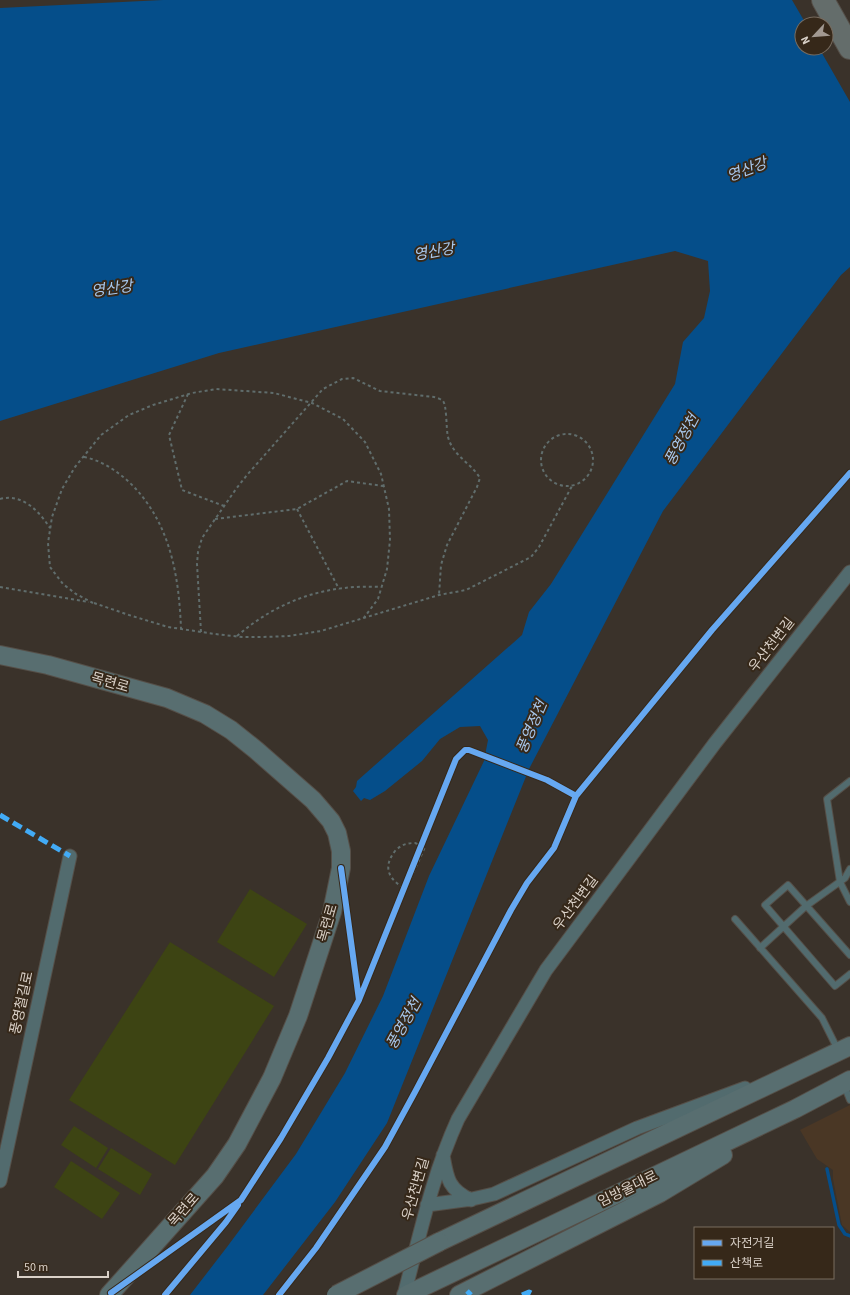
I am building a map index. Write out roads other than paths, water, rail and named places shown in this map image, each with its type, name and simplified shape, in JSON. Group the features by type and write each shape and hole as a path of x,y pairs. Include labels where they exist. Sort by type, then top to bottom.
{"highway":[{"path":"823,0 850,48"}],"main road":[{"name":"목련로","path":"0,655 48,665 167,698 205,714 232,730 313,800 331,822 337,833 341,851 341,868 332,912 298,1016 272,1078 237,1144 215,1176 109,1295"},
{"path":"336,1295 439,1242 839,1051"},
{"name":"임방울대로","path":"405,1295 795,1109 848,1088"},
{"path":"463,1293 660,1193 758,1135 795,1109"}],"street":[{"name":"우산천변길","path":"405,1295 427,1205 443,1155 458,1119 546,970 715,743 850,572"},
{"name":"풍영철길로","path":"0,1181 70,856"},
{"path":"427,1205 470,1200 494,1194 637,1128 839,1051"},
{"path":"443,1155 445,1168 453,1188 470,1200"}],"lane":[{"path":"850,780 827,799 840,882 850,902"},
{"path":"760,948 806,906 840,882 850,869"},
{"path":"850,956 788,885 765,905 835,986 850,974"},
{"path":"735,918 822,1018 839,1051"}],"water":[{"path":"163,0 850,0 850,267 841,275 663,511 529,769 387,1123 335,1202 263,1295 190,1295 296,1154 345,1073 383,996 429,876 484,761 488,740 480,726 460,727 440,739 422,761 385,791 370,800 364,798 361,801 353,791 356,787 357,781 522,635 529,612 551,584 675,384 683,342 704,318 710,291 708,261 675,251 219,353 0,421 0,8"}],"waterway":[{"path":"827,1169 839,1225 845,1234 850,1236"}],"water label":[{"name":"영산강","path":"747,170"},
{"name":"영산강","path":"434,252"},
{"name":"영산강","path":"112,289"},
{"name":"풍영정천","path":"682,440"},
{"name":"풍영정천","path":"532,727"},
{"name":"풍영정천","path":"404,1024"}]}
